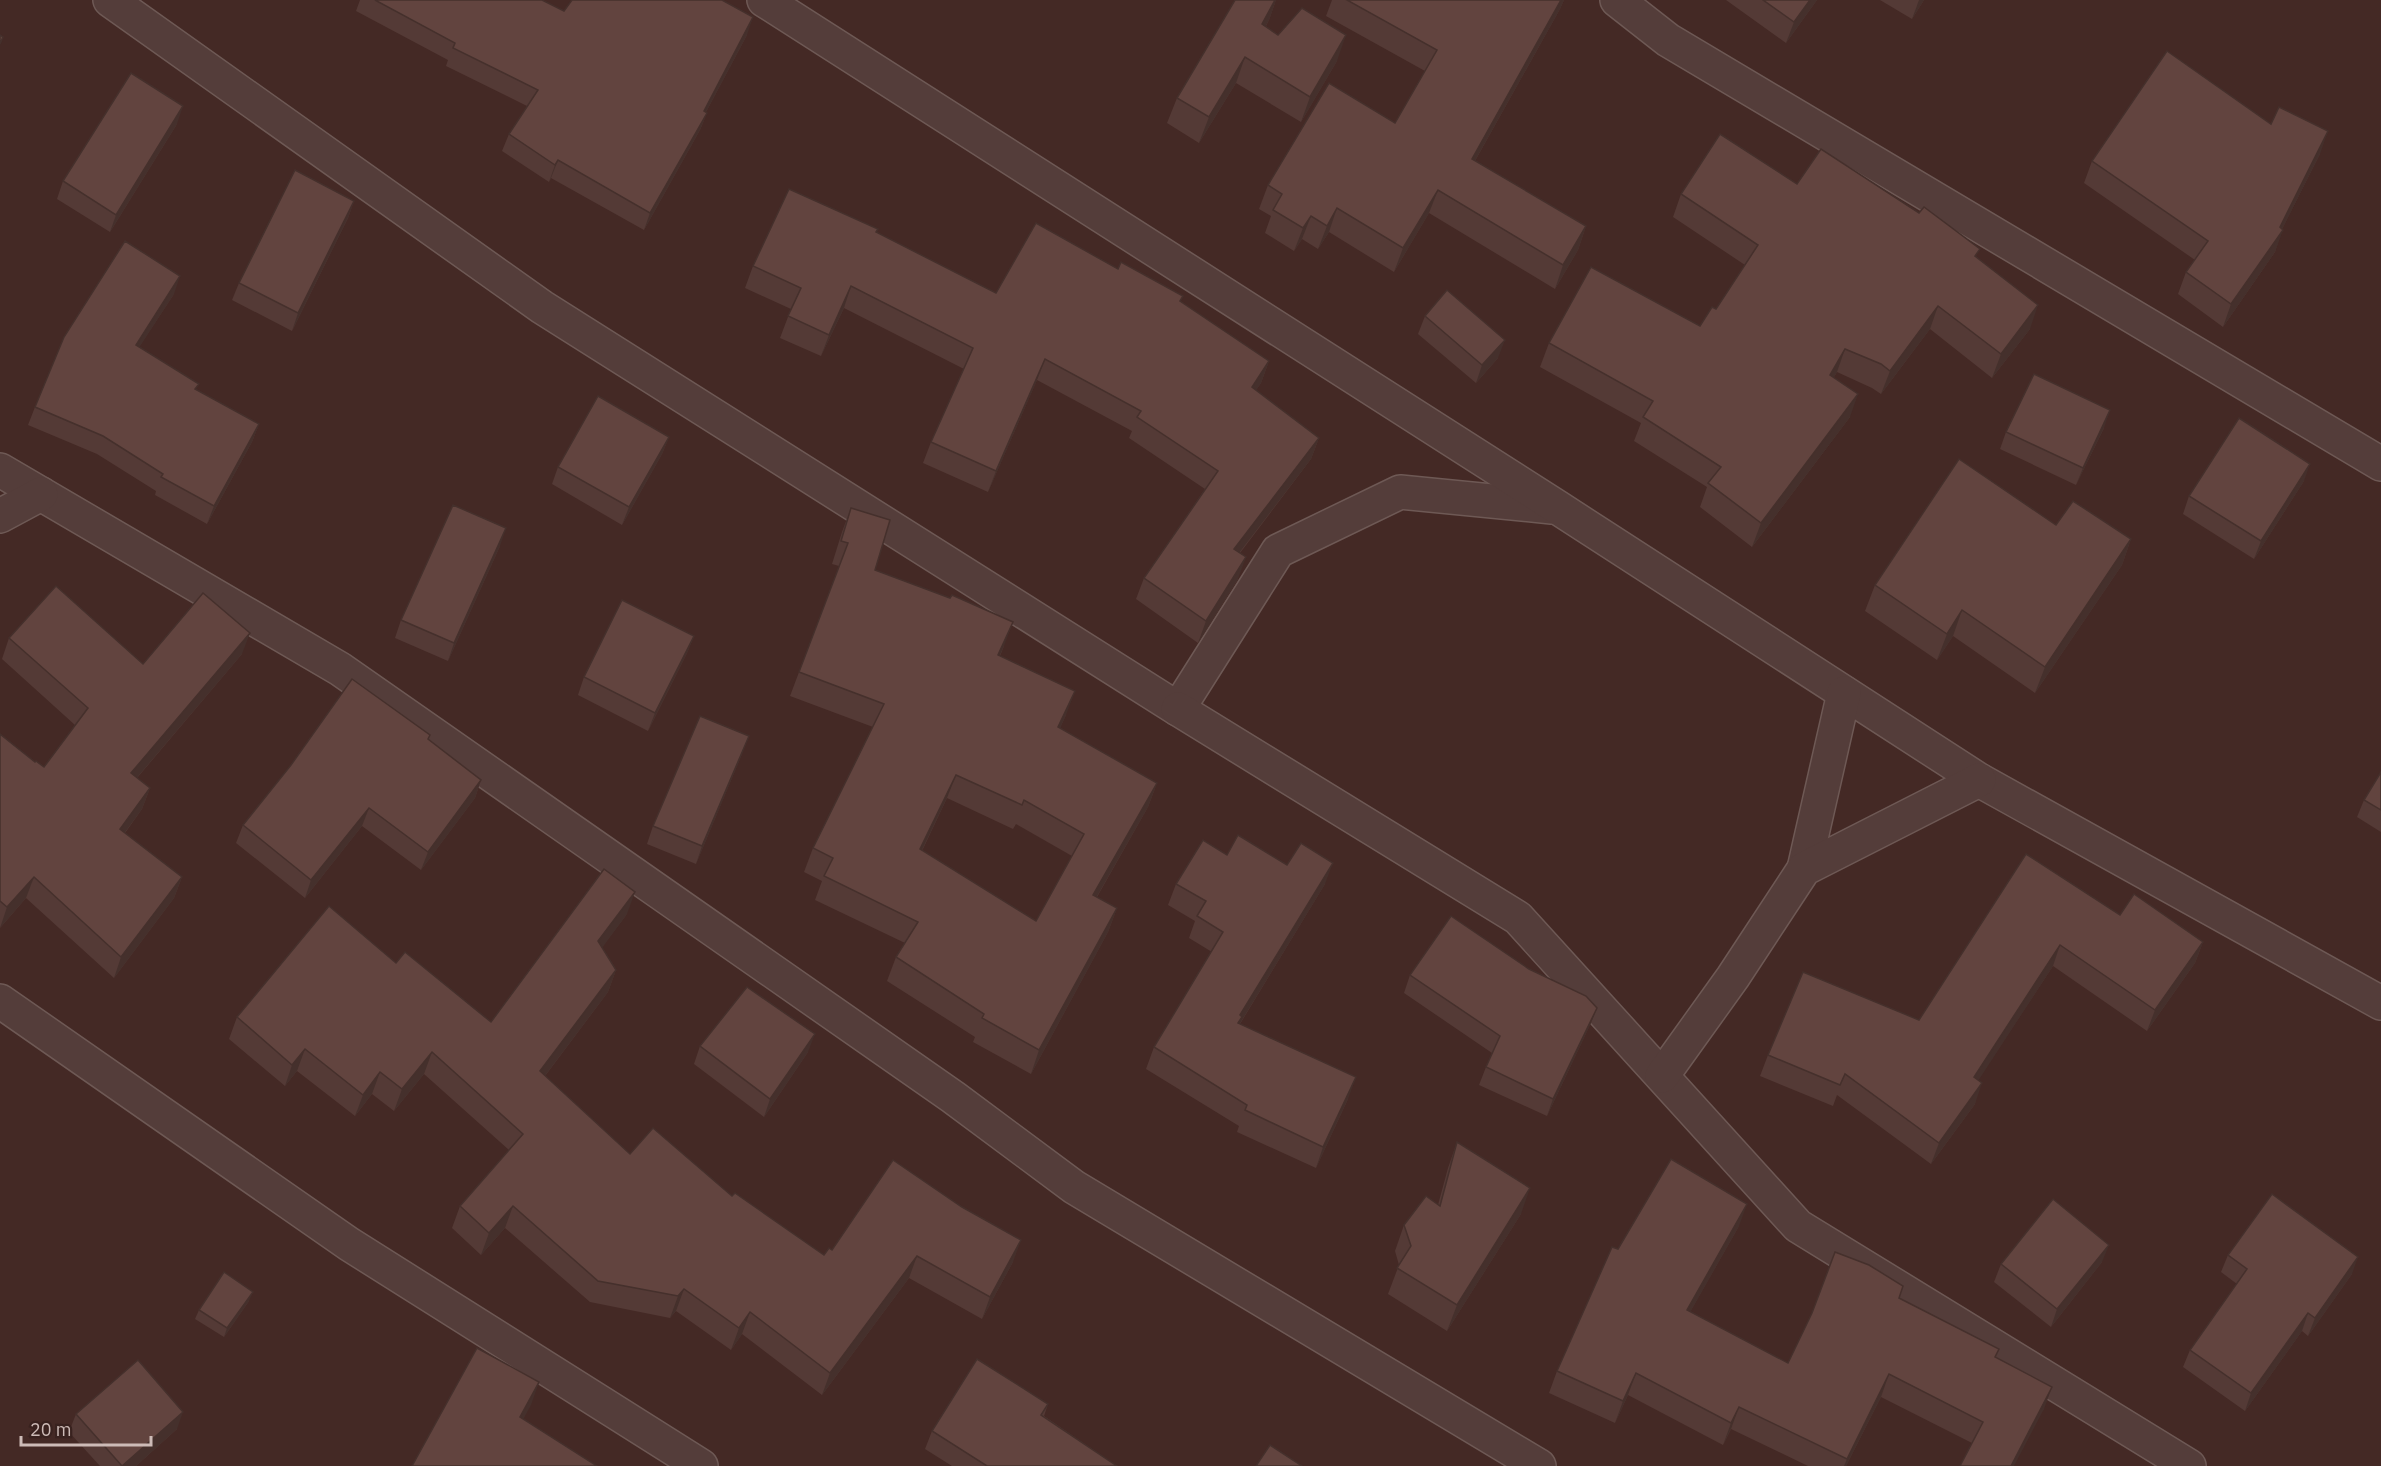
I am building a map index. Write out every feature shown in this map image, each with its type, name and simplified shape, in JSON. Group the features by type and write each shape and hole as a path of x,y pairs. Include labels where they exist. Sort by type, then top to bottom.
{"street":[{"path":"110,0 542,307 1178,709 1518,918 1798,1226 2189,1466"},
{"path":"764,0 1557,507 1978,780 2381,1003"},
{"path":"1617,0 1668,40 2381,464"},
{"path":"0,470 340,669 944,1090 1074,1187 1539,1466"},
{"path":"1178,709 1278,551 1400,492 1557,507"},
{"path":"0,516 41,494"},
{"path":"1662,1076 1733,977 1804,869 1844,693"},
{"path":"1804,869 1978,780"},
{"path":"0,1001 349,1244 701,1466"}],"building":[{"path":"375,0 542,0 564,11 572,0 722,0 753,17 704,111 707,113 650,213 558,160 555,165 509,134 538,90 453,48 455,43"},
{"path":"1235,0 1275,0 1262,24 1278,35 1302,8 1346,35 1310,97 1245,57 1209,117 1177,98"},
{"path":"1347,0 1561,0 1472,159 1586,226 1563,265 1438,190 1403,248 1337,208 1327,226 1311,216 1303,228 1273,210 1282,194 1268,185 1329,83 1395,123 1437,50"},
{"path":"1763,0 1810,0 1794,22"},
{"path":"2167,51 2271,124 2279,107 2328,131 2280,227 2283,230 2231,304 2186,272 2208,241 2092,161"},
{"path":"131,73 183,106 116,215 63,181"},
{"path":"1720,134 1797,184 1821,149 1919,213 1924,207 1980,249 1975,256 2038,305 2001,354 1938,306 1890,371 1881,364 1845,349 1830,375 1858,394 1761,523 1708,483 1721,467 1643,417 1653,401 1549,343 1591,267 1700,326 1712,307 1716,309 1758,245 1681,194"},
{"path":"295,170 354,201 298,313 239,283"},
{"path":"789,189 878,229 876,232 996,293 1036,223 1118,269 1121,262 1183,296 1180,301 1269,361 1252,387 1319,438 1234,549 1246,557 1206,621 1144,578 1218,471 1137,417 1141,411 1045,359 996,471 931,442 973,348 851,286 829,335 788,316 801,288 753,266"},
{"path":"125,241 180,276 136,345 199,384 195,389 259,424 214,506 161,477 163,474 103,436 35,407 64,337"},
{"path":"1447,290 1505,340 1482,365 1425,316"},
{"path":"2034,374 2110,410 2083,468 2006,432"},
{"path":"598,396 669,437 629,507 558,467"},
{"path":"2239,418 2310,464 2261,541 2189,496"},
{"path":"1959,459 2056,525 2073,501 2131,539 2045,667 1962,610 1947,634 1875,585"},
{"path":"453,505 506,528 454,643 401,620"},
{"path":"851,508 890,520 875,570 950,598 952,595 1013,622 998,655 1075,691 1058,727 1157,783 1093,895 1117,908 1039,1050 982,1018 984,1014 896,957 918,922 824,876 833,858 813,848 884,704 799,672 848,543 841,541","holes":["956,775 1022,805 1024,800 1084,834 1036,921 920,849"]},
{"path":"56,586 143,664 203,593 250,633 131,773 150,788 120,829 182,877 121,957 34,877 7,907 0,901 0,734 44,767 88,708 9,638"},
{"path":"622,600 694,636 655,713 584,677"},
{"path":"352,679 430,735 428,739 481,780 428,852 369,808 311,880 243,825 291,765"},
{"path":"700,716 749,736 702,846 653,826"},
{"path":"2381,772 2381,810 2364,800"},
{"path":"1238,835 1287,865 1301,843 1333,863 1240,1015 1242,1017 1238,1023 1356,1077 1323,1147 1245,1110 1247,1105 1154,1047 1223,932 1197,916 1206,901 1176,884 1203,840 1227,855"},
{"path":"2026,854 2120,915 2134,894 2203,942 2155,1010 2060,945 1974,1077 1982,1083 1939,1143 1845,1074 1840,1085 1768,1055 1803,972 1919,1020"},
{"path":"604,869 635,892 598,941 616,970 540,1071 630,1154 653,1128 732,1196 735,1193 824,1255 829,1248 832,1250 893,1160 962,1207 1021,1240 990,1297 917,1256 830,1373 750,1312 739,1328 684,1289 678,1296 598,1281 513,1206 489,1233 460,1206 523,1134 432,1052 402,1089 380,1072 363,1095 305,1049 292,1065 237,1017 329,906 396,963 405,952 491,1022"},
{"path":"1451,916 1529,969 1586,996 1597,1008 1553,1099 1486,1067 1500,1036 1410,975"},
{"path":"747,987 815,1034 770,1099 700,1046"},
{"path":"1457,1142 1530,1188 1457,1305 1397,1268 1411,1246 1404,1225 1426,1196 1440,1206"},
{"path":"1671,1159 1747,1204 1687,1310 1788,1363 1812,1313 1835,1252 1869,1265 1903,1286 1899,1298 1999,1349 1995,1357 2052,1387 2011,1466 1960,1466 1983,1422 1889,1374 1847,1459 1739,1407 1731,1423 1636,1373 1623,1401 1557,1371 1612,1247 1618,1249"},
{"path":"2272,1194 2358,1257 2315,1318 2308,1313 2251,1393 2190,1350 2247,1269 2228,1255"},
{"path":"2053,1199 2109,1245 2057,1309 2001,1264"},
{"path":"224,1272 253,1292 227,1328 199,1310"},
{"path":"477,1348 539,1382 520,1417 597,1466 412,1466"},
{"path":"977,1359 1048,1404 1041,1415 1117,1466 987,1466 932,1431"},
{"path":"138,1360 183,1412 122,1466 76,1414"},
{"path":"1270,1445 1302,1466 1256,1466"}]}
